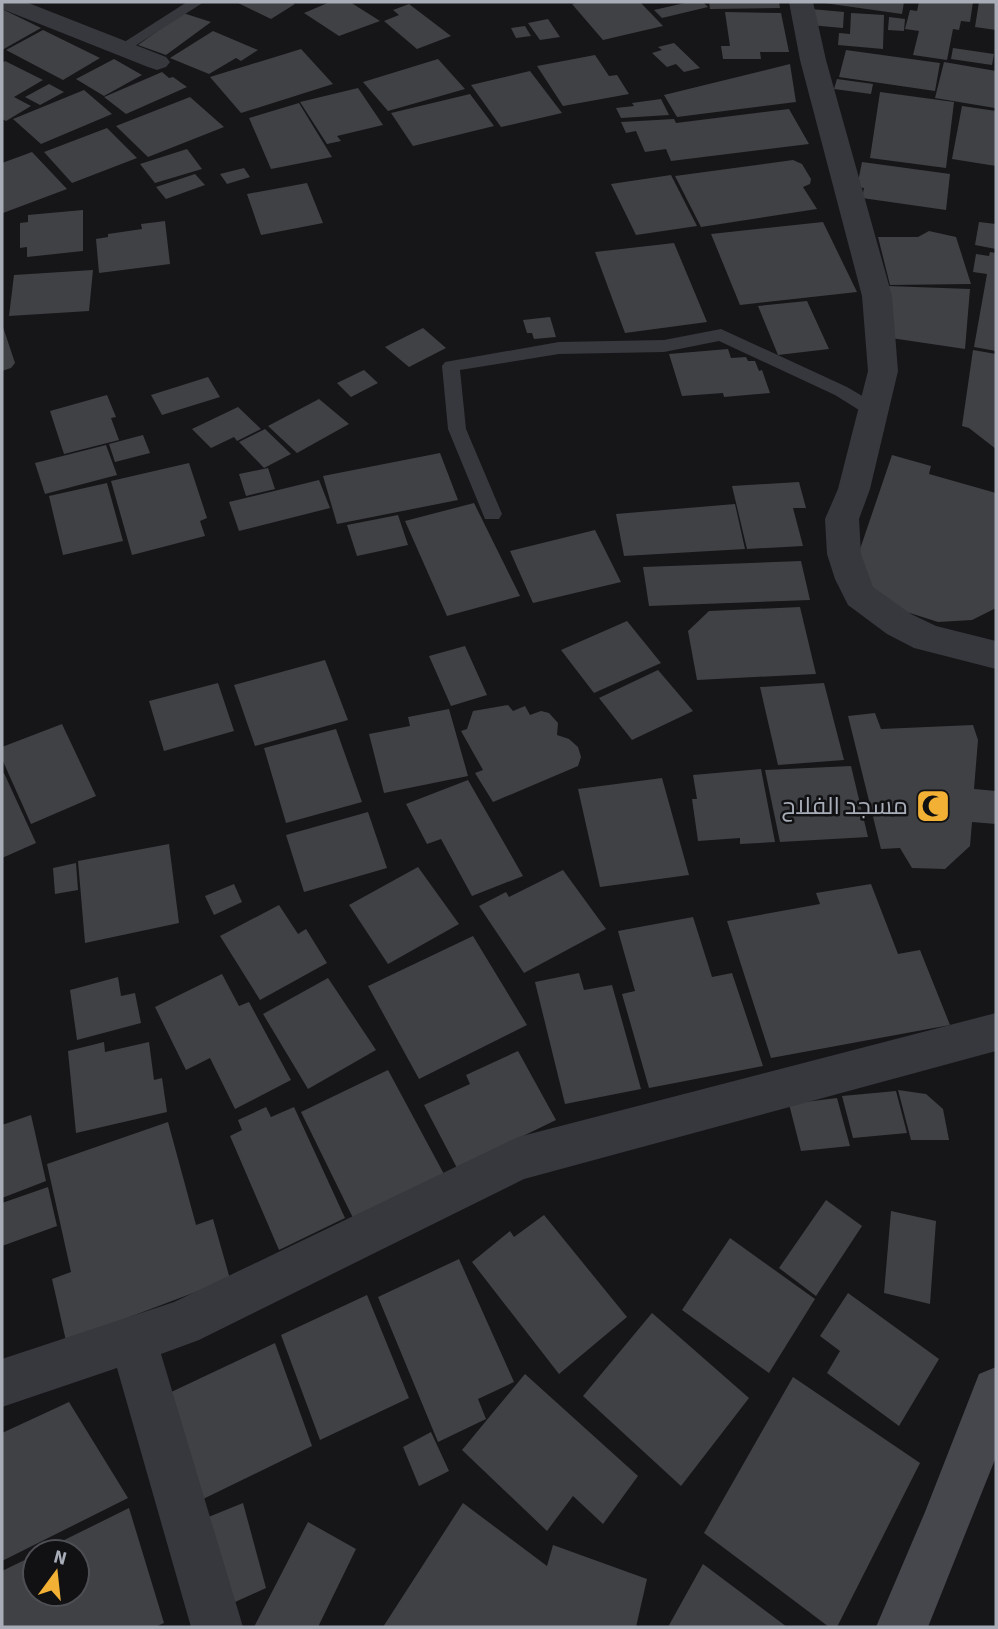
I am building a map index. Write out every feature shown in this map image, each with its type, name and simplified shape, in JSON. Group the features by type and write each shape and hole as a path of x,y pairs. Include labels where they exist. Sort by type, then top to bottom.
{"main road":[{"path":"902,1627 948,1519 996,1391"}],"street":[{"path":"5,2 157,62"},
{"path":"801,2 813,60 877,296 883,370 854,489 842,519 844,554 860,596 899,624 928,638 996,655"},
{"path":"2,1383 182,1323 517,1159 996,1032"},
{"path":"133,1339 217,1627"}],"lane":[{"path":"122,48 197,2"},
{"path":"492,514 457,429 451,366 559,348 664,346 721,335 841,391 874,411"}],"building":[{"path":"236,2 290,2 295,4 271,19"},
{"path":"330,2 350,2 380,21 339,36 304,13"},
{"path":"640,2 663,26 603,40 572,4"},
{"path":"689,2 703,2 708,7 662,18 654,10"},
{"path":"709,2 779,2 780,8 710,9"},
{"path":"817,2 904,2 902,14"},
{"path":"919,2 973,2 970,22 961,21 959,30 953,29 947,60 913,55 919,31 905,29 910,10 917,11"},
{"path":"979,2 996,2 996,30 975,27"},
{"path":"409,4 451,36 417,49 384,21 399,15 393,10"},
{"path":"2,9 41,28 2,50"},
{"path":"811,9 844,12 843,28 810,25"},
{"path":"725,12 781,13 789,52 760,52 761,59 723,59 721,46 730,46"},
{"path":"183,13 211,22 166,55 138,45"},
{"path":"851,13 884,15 883,49 838,45 839,33 850,34"},
{"path":"889,17 905,19 904,31 888,30"},
{"path":"548,19 560,37 540,40 528,23"},
{"path":"525,26 531,36 516,38 511,28"},
{"path":"43,30 100,58 63,80 6,50"},
{"path":"213,31 258,50 241,61 236,58 209,74 170,58"},
{"path":"674,43 700,68 684,72 676,64 667,67 652,53 662,50 658,47"},
{"path":"953,48 994,54 992,65 951,59"},
{"path":"301,49 333,84 241,113 210,77"},
{"path":"846,50 940,63 935,91 839,77"},
{"path":"595,55 609,76 617,75 629,94 563,106 537,66"},
{"path":"114,59 142,75 104,96 76,79"},
{"path":"438,59 465,89 388,111 363,82"},
{"path":"5,61 43,80 14,97 31,106 6,121 2,119 2,63"},
{"path":"944,62 996,71 995,108 935,98"},
{"path":"790,64 796,102 677,117 664,95"},
{"path":"530,71 562,113 501,127 471,85"},
{"path":"162,72 187,87 126,114 104,97"},
{"path":"837,79 873,84 871,94 834,89"},
{"path":"49,84 64,92 40,105 25,97"},
{"path":"358,88 383,125 337,136 341,141 327,144 300,102"},
{"path":"84,90 112,114 41,144 13,119"},
{"path":"880,92 954,102 946,168 870,158"},
{"path":"470,94 494,126 413,146 391,113"},
{"path":"190,97 224,127 148,157 116,126"},
{"path":"661,99 669,115 621,118 616,108 634,106 632,103"},
{"path":"299,103 332,157 271,169 249,118"},
{"path":"962,106 996,111 996,166 952,159"},
{"path":"789,109 809,144 671,161 666,149 645,152 636,131 626,133 621,122 674,119 676,123"},
{"path":"107,128 137,158 72,183 44,152"},
{"path":"187,149 202,169 155,183 140,164"},
{"path":"32,152 67,189 3,213 2,163"},
{"path":"793,160 802,164 811,179 810,184 803,187 817,209 701,227 675,176"},
{"path":"862,162 950,174 946,210 862,198 864,188 857,187"},
{"path":"244,168 250,177 227,184 220,174"},
{"path":"195,174 205,185 166,199 156,187"},
{"path":"671,175 697,226 636,235 611,184"},
{"path":"307,183 323,223 261,235 247,194"},
{"path":"83,210 83,251 27,257 27,247 20,248 20,223 28,222 28,215"},
{"path":"165,221 170,264 99,273 96,239 108,237 108,234 142,229 141,224"},
{"path":"823,222 857,292 740,305 711,234"},
{"path":"979,222 996,224 996,249 975,245"},
{"path":"929,231 956,237 971,284 890,285 878,237 918,237"},
{"path":"674,243 707,322 625,333 595,252"},
{"path":"990,252 996,253 996,351 974,347 987,274 973,272 976,254 989,256"},
{"path":"93,270 89,311 9,316 14,275"},
{"path":"888,286 970,289 965,349 891,338"},
{"path":"807,301 829,349 778,355 758,306"},
{"path":"550,317 556,337 534,339 532,333 527,333 523,320"},
{"path":"2,324 15,363 11,368 2,371"},
{"path":"423,328 446,348 409,367 385,347"},
{"path":"728,349 731,358 746,357 748,361 755,361 759,371 762,370 770,393 724,397 723,393 682,396 669,354"},
{"path":"973,350 996,354 996,449 969,428 962,426"},
{"path":"364,370 378,383 351,397 337,383"},
{"path":"208,377 220,397 162,415 151,395"},
{"path":"107,395 116,417 111,418 119,440 64,454 50,411"},
{"path":"319,399 349,424 297,453 268,426"},
{"path":"238,407 261,429 237,441 234,437 211,448 192,429"},
{"path":"265,429 291,454 264,468 239,442"},
{"path":"143,435 150,453 115,462 109,444"},
{"path":"106,445 117,475 45,494 35,463"},
{"path":"440,453 458,500 337,524 323,476"},
{"path":"892,455 931,466 929,474 996,493 996,608 972,620 938,622 888,606 861,573 858,555"},
{"path":"189,463 207,518 200,521 205,536 132,555 111,481"},
{"path":"268,468 275,489 246,496 239,474"},
{"path":"319,480 330,508 239,531 229,502"},
{"path":"799,482 806,508 793,508 803,546 747,549 732,486"},
{"path":"107,483 123,541 63,555 49,496"},
{"path":"474,503 520,596 447,616 405,521"},
{"path":"735,504 745,549 624,556 616,514"},
{"path":"398,515 408,545 357,556 347,525"},
{"path":"595,530 621,582 533,603 510,551"},
{"path":"801,561 810,600 649,606 643,567"},
{"path":"800,607 816,674 697,680 688,631 709,611"},
{"path":"627,621 661,663 594,693 561,650"},
{"path":"465,646 487,695 451,706 429,656"},
{"path":"325,660 348,720 255,746 234,685"},
{"path":"658,670 693,711 632,740 599,698"},
{"path":"218,683 234,731 164,751 149,701"},
{"path":"824,683 844,760 778,765 760,687"},
{"path":"508,705 513,711 525,706 530,715 541,711 549,713 558,723 557,735 569,739 578,747 581,757 578,766 493,802 475,773 483,770 461,731 467,729 473,711"},
{"path":"449,709 468,776 384,793 369,734 410,726 408,717"},
{"name":"مسجد الفلاح","path":"875,713 881,729 973,725 978,740 974,789 996,791 996,824 972,822 970,846 945,869 912,868 900,848 881,849 848,716"},
{"path":"62,724 96,796 31,824 2,759 2,747"},
{"path":"336,729 362,802 286,823 264,748"},
{"path":"851,766 868,837 780,842 765,770"},
{"path":"761,769 775,842 740,844 740,838 698,841 692,799 697,799 693,775"},
{"path":"4,773 36,843 2,858 2,774"},
{"path":"662,778 689,875 600,887 578,789"},
{"path":"468,780 523,876 472,896 441,839 427,844 406,804"},
{"path":"368,812 387,868 304,892 286,835"},
{"path":"169,844 179,923 85,943 78,861"},
{"path":"76,863 78,890 55,894 53,868"},
{"path":"418,867 459,924 388,964 349,905"},
{"path":"563,870 606,929 524,973 479,906 506,892 509,897"},
{"path":"234,884 242,902 214,915 205,896"},
{"path":"871,884 898,954 920,950 950,1025 771,1058 727,921 820,904 816,893"},
{"path":"279,905 298,934 306,929 327,963 260,1000 220,936"},
{"path":"693,917 712,977 732,973 763,1066 649,1088 622,994 635,991 618,931"},
{"path":"473,936 527,1025 419,1079 368,986"},
{"path":"579,973 584,990 612,985 641,1089 565,1104 535,982"},
{"path":"222,974 239,1006 249,1002 291,1080 235,1109 210,1058 186,1070 155,1007"},
{"path":"118,977 121,996 135,993 141,1023 77,1040 70,990"},
{"path":"328,978 376,1050 308,1089 263,1014"},
{"path":"104,1042 105,1052 149,1042 154,1080 162,1078 167,1112 76,1133 68,1051"},
{"path":"518,1051 556,1120 457,1168 424,1105 470,1084 466,1075"},
{"path":"388,1070 445,1176 355,1222 301,1112"},
{"path":"898,1090 926,1094 943,1109 949,1140 911,1140"},
{"path":"896,1091 907,1133 853,1138 842,1096"},
{"path":"837,1098 850,1146 801,1151 789,1104"},
{"path":"266,1107 271,1117 294,1107 345,1218 279,1250 230,1136 242,1130 238,1120"},
{"path":"31,1115 46,1181 2,1198 2,1125"},
{"path":"168,1122 196,1225 213,1219 230,1279 66,1341 52,1279 71,1272 47,1164"},
{"path":"48,1187 57,1226 2,1246 2,1203"},
{"path":"826,1200 862,1226 816,1296 779,1268"},
{"path":"891,1211 936,1221 930,1304 884,1293"},
{"path":"544,1215 627,1317 559,1374 472,1262 510,1231 514,1237"},
{"path":"730,1238 815,1299 769,1373 682,1310"},
{"path":"459,1259 514,1382 478,1399 486,1419 438,1442 378,1297"},
{"path":"848,1293 939,1359 899,1426 827,1373 840,1351 820,1336"},
{"path":"367,1295 409,1398 320,1440 281,1335"},
{"path":"652,1313 749,1398 681,1486 583,1396"},
{"path":"275,1343 312,1446 201,1500 167,1394"},
{"path":"525,1374 638,1476 603,1524 573,1496 547,1531 462,1450"},
{"path":"793,1377 920,1463 837,1627 829,1627 704,1533"},
{"path":"69,1402 128,1498 48,1538 21,1538 21,1552 2,1561 2,1433"},
{"path":"431,1432 449,1471 419,1486 403,1447"},
{"path":"243,1503 266,1588 224,1607 201,1520"},
{"path":"463,1503 547,1566 553,1545 647,1579 636,1627 383,1627"},
{"path":"129,1508 164,1623 155,1627 2,1627 2,1571 21,1562 21,1608 91,1608 91,1538 68,1538"},
{"path":"308,1522 356,1549 318,1627 254,1627"},
{"path":"703,1564 787,1627 668,1627"}],"place":[{"name":"مسجد الفلاح","path":"933,806"}]}
